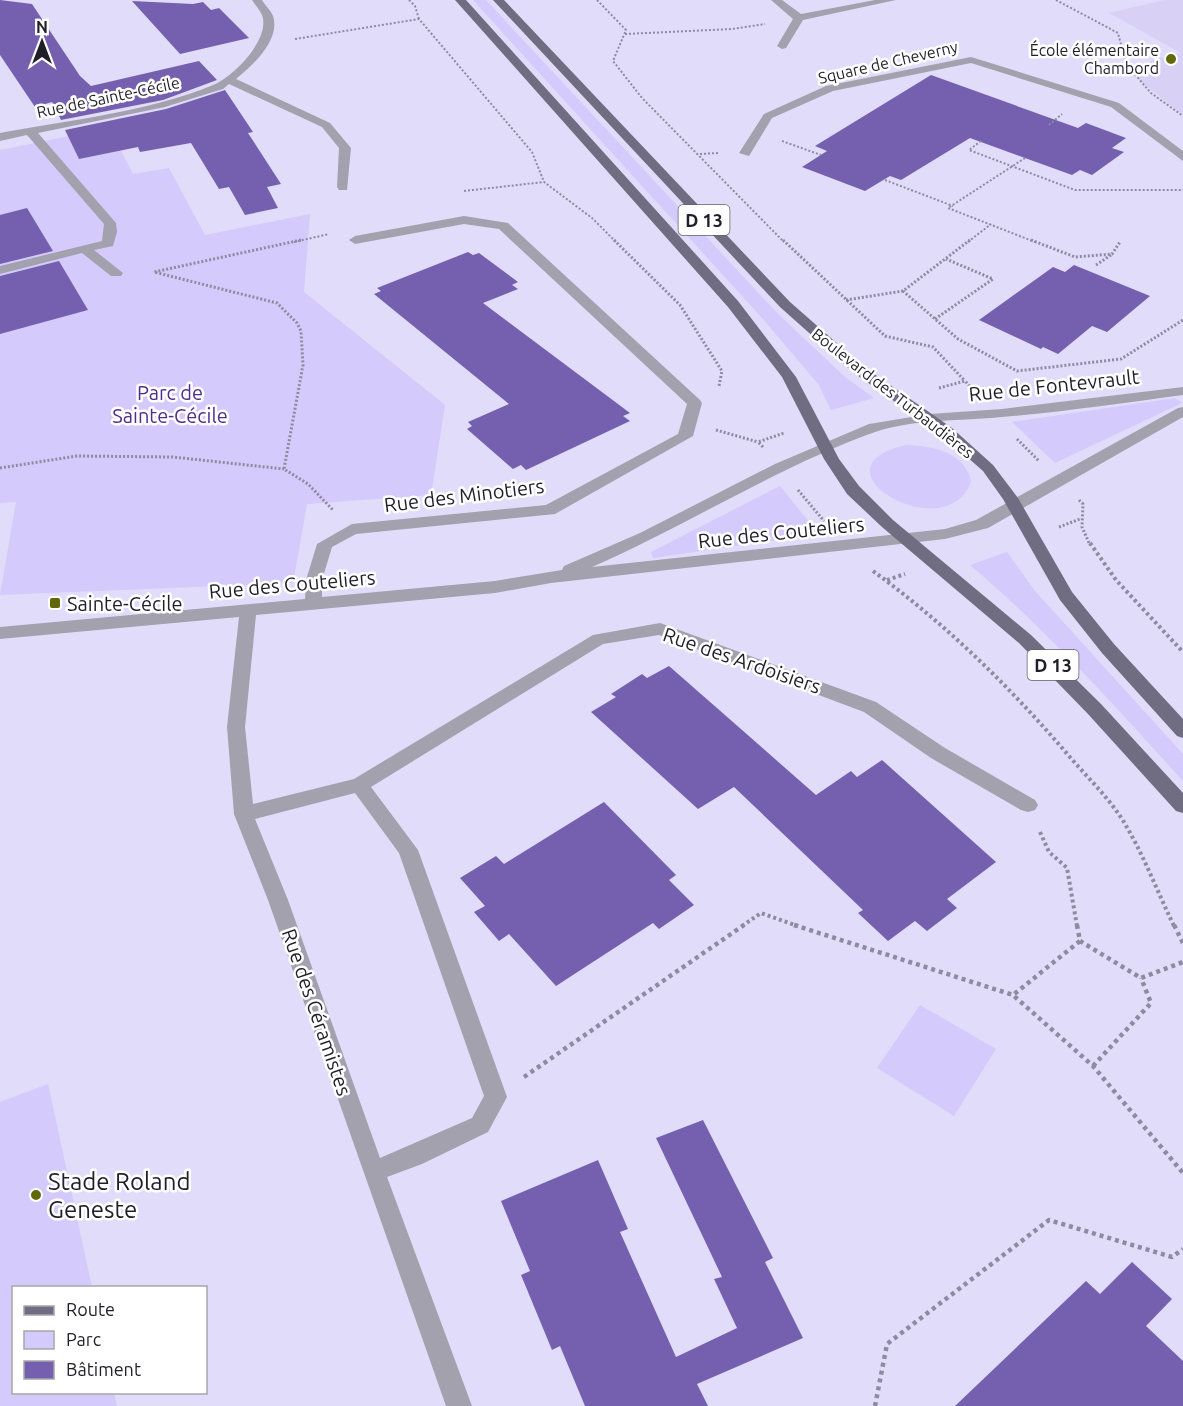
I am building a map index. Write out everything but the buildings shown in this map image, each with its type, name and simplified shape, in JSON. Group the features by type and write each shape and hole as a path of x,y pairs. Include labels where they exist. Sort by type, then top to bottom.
{"main road":[{"name":"D 13","path":"460,0 769,349 804,401 825,447 852,489 907,540 1040,653 1087,699 1183,806"},
{"name":"Boulevard des Turbaudières","path":"498,0 795,315 873,381 930,418 972,451 1000,482 1016,506 1043,562 1066,596 1132,676 1183,730"}],"street":[{"name":"Rue de Sainte-Cécile","path":"2,132 29,130 165,104 219,87 250,63 266,37 268,17 257,0"},
{"path":"776,0 799,18"},
{"path":"782,46 799,18 891,0"},
{"name":"Square de Cheverny","path":"745,153 768,116 830,88 971,60 1114,105 1183,157"},
{"path":"229,80 326,125 345,148 343,188"},
{"path":"0,270 108,243 111,237 110,224 29,130"},
{"name":"Rue des Minotiers","path":"313,604 314,580 325,544 352,529 549,510 685,436 695,403 503,226 464,220 355,240"},
{"path":"84,249 116,273"},
{"name":"Rue de Fontevrault","path":"825,447 874,427 930,418 1183,391"},
{"path":"1016,506 1183,411"},
{"name":"Rue des Couteliers","path":"551,577 646,537 825,447"},
{"name":"Rue des Couteliers","path":"0,633 249,608 495,587 551,577 907,540 965,530 1016,506"},
{"name":"Rue des Céramistes","path":"249,608 244,631 236,727 244,814 278,900 373,1172 459,1406"},
{"name":"Rue des Ardoisiers","path":"244,814 359,785 599,639 660,629 870,707 938,753 1028,805"},
{"path":"359,785 408,850 496,1097 480,1125 414,1156 373,1172"}],"path":[{"path":"409,0 415,6 419,19 532,152 544,182 592,218 680,305 722,371 717,394"},
{"path":"597,0 626,30 613,61 642,98 738,192 793,251 885,336 933,347 965,381"},
{"path":"1056,0 1118,33 1126,64 1151,93 1183,116"},
{"path":"625,34 732,29 799,18"},
{"path":"261,45 419,19"},
{"path":"758,133 821,155"},
{"path":"981,141 969,150 1074,190 1183,190"},
{"path":"1024,158 1014,167 948,208 1075,257 1112,254"},
{"path":"885,180 953,206"},
{"path":"461,192 544,182"},
{"path":"846,300 903,291 991,224"},
{"path":"284,469 301,376 301,329 292,316 277,303 154,272 339,232"},
{"path":"1096,265 1112,254 1120,242"},
{"path":"935,319 993,279 946,258"},
{"path":"903,291 958,339 1017,371 1121,359 1183,320"},
{"path":"709,428 758,442"},
{"path":"0,468 87,456 173,457 284,469 308,484 352,529"},
{"path":"1028,805 1049,852 1067,868 1080,941 1140,978 1151,1003 1093,1066"},
{"path":"496,1097 761,913 830,938 1013,995 1093,1066 1183,1173"},
{"path":"1013,995 1080,941"},
{"path":"1140,978 1183,962"},
{"path":"875,1406 887,1344 1049,1220 1172,1257 1183,1249"}],"shaded area":[{"name":"École élémentaire Chambord","path":"1164,0 1183,0 1183,115 1139,80 1137,73 1152,60 1181,53 1109,13"}],"green space":[{"path":"473,0 486,0 778,314 845,377 874,398 831,410 819,385 762,318"},
{"name":"Parc de Sainte-Cécile","path":"109,128 133,174 169,168 205,235 310,214 304,292 445,405 431,495 307,504 293,583 0,595 16,502 0,503 0,150"},
{"path":"1175,398 1182,403 1055,463 1012,422"},
{"path":"907,445 937,449 955,457 962,463 971,481 957,500 937,508 913,506 891,498 875,485 870,470 879,456"},
{"path":"780,486 819,534 653,558 651,552"},
{"path":"1007,552 1035,591 1183,754 1183,781 1054,643 970,565"},
{"path":"920,1005 996,1049 954,1116 877,1068"},
{"name":"Stade Roland Geneste","path":"48,1084 92,1286 12,1286 12,1394 114,1394 117,1406 0,1406 0,1102"}],"place":[{"name":"École élémentaire Chambord","path":"1171,59"},
{"name":"Sainte-Cécile","path":"55,603"},
{"name":"Stade Roland Geneste","path":"36,1195"}]}
